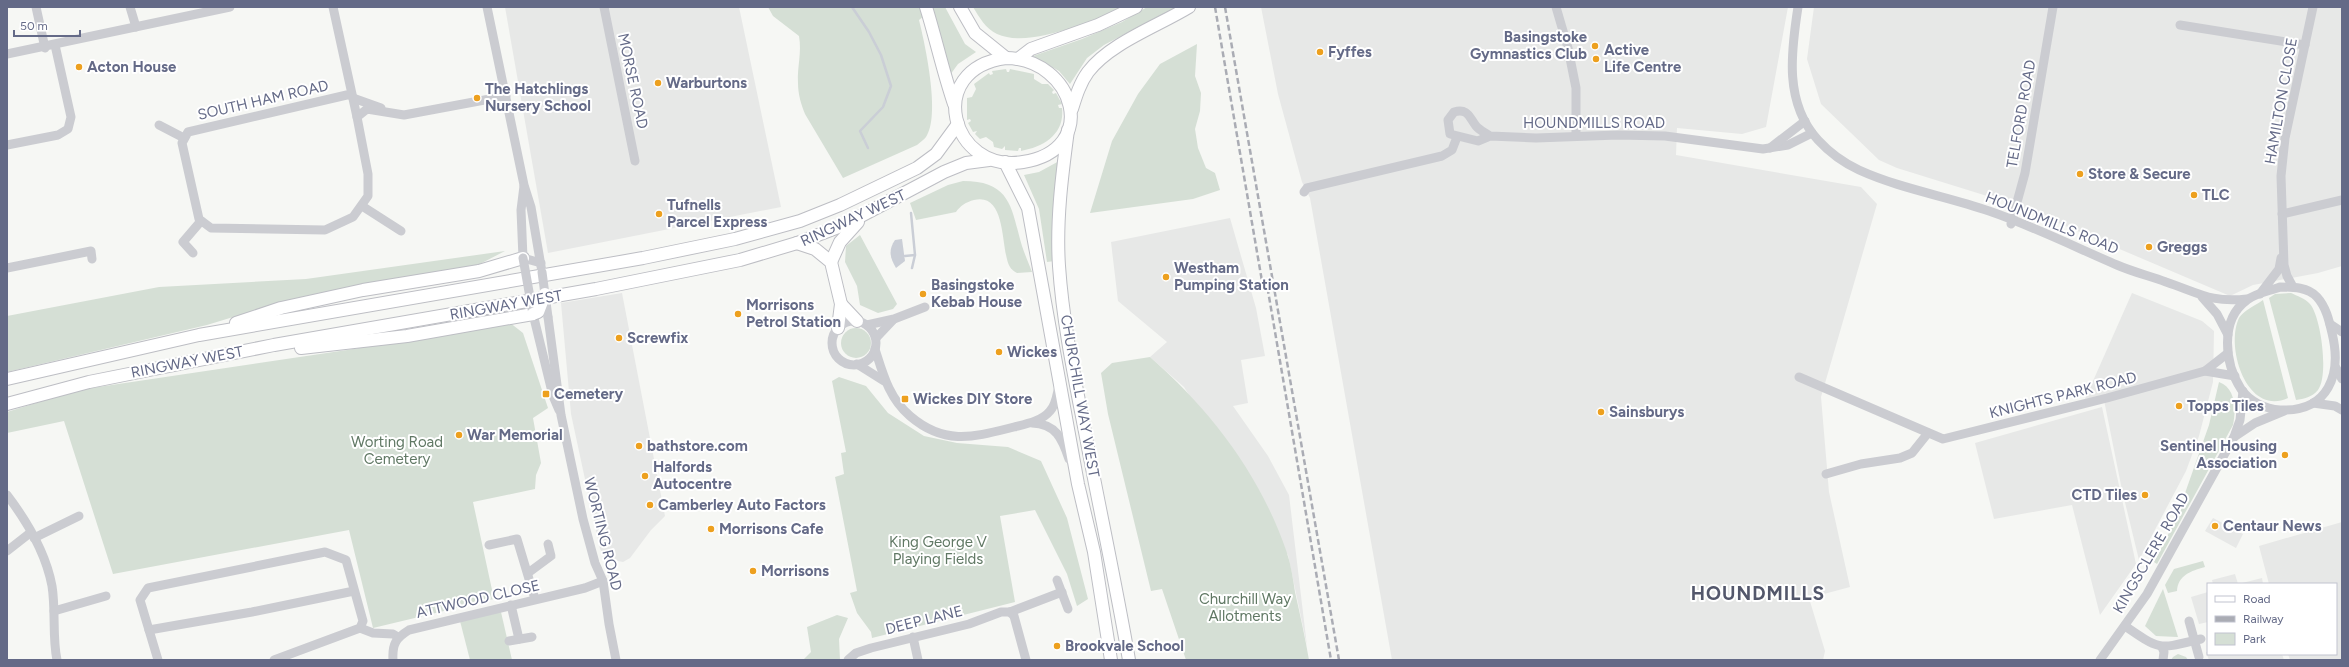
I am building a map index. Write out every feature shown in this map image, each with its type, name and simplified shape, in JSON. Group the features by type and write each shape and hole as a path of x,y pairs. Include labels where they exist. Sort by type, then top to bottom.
{"main road":[{"path":"926,7 941,54 945,78 954,104 958,124 971,146 989,160 1022,163 1044,156 1062,142 1068,130 1072,109 1079,88 1088,72 1105,56 1189,7"},
{"path":"960,7 975,33 1006,58"},
{"path":"1018,59 1031,48 1098,25 1136,7"},
{"path":"954,104 962,83 974,68 993,60 1006,58 1018,59 1036,65 1053,76 1061,85 1072,109"},
{"name":"RINGWAY WEST","path":"7,379 198,335 643,258 743,237 820,213 917,168 936,154 958,124"},
{"name":"CHURCHILL WAY WEST","path":"1068,130 1062,177 1060,220 1060,267 1065,314 1072,366 1129,660"},
{"name":"RINGWAY WEST","path":"7,404 88,382 201,360 596,289 740,260 797,244 868,214 944,172 966,163 989,160"},
{"name":"CHURCHILL WAY WEST","path":"1005,162 1028,208 1061,381 1078,484 1094,552 1111,660"},
{"path":"831,262 840,242 868,214"},
{"path":"797,244 815,249 831,262 841,304 838,328"},
{"path":"198,335 281,308 363,290 479,271 523,258"},
{"path":"201,360 407,336 533,314 538,312 545,294"},
{"path":"841,304 862,323"}],"street":[{"path":"36,7 45,48"},
{"path":"130,7 136,27"},
{"path":"7,54 45,48 230,7"},
{"name":"SOUTH HAM ROAD","path":"333,7 352,96 357,117 368,174 368,196 362,206 353,218 325,230 211,228 199,218 182,143 188,132 352,96 390,112"},
{"name":"WORTING ROAD","path":"487,7 524,185 532,208 541,262 561,415 583,519 595,563 603,581 608,624 616,660"},
{"name":"MORSE ROAD","path":"604,7 635,161"},
{"path":"1556,7 1568,48 1576,88 1576,136"},
{"name":"HOUNDMILLS ROAD","path":"1798,7 1793,43 1792,76 1794,92 1805,121 1812,133 1834,154 1868,174 2012,222 2119,266 2200,295 2224,302 2247,299"},
{"name":"TELFORD ROAD","path":"2012,222 2025,173 2053,7"},
{"name":"HAMILTON CLOSE","path":"2293,286 2287,276 2283,249 2281,176 2285,138 2313,7"},
{"path":"2180,25 2305,45"},
{"path":"7,145 58,134 68,129 71,117 55,45"},
{"name":"SOUTH HAM ROAD","path":"357,117 367,109 404,115 506,96"},
{"path":"1304,192 1307,188 1442,156 1452,150 1458,137 1450,134 1448,120 1454,112 1461,111 1468,113 1477,127 1490,136"},
{"path":"1769,149 1805,121"},
{"name":"SOUTH HAM ROAD","path":"159,125 184,138"},
{"name":"HOUNDMILLS ROAD","path":"1458,137 1478,141 1490,136 1536,138 1576,136 1665,136 1757,149 1769,149 1795,142 1812,133"},
{"name":"WORTING ROAD","path":"524,185 521,210 523,258 533,314 553,396 561,415"},
{"path":"2282,214 2342,200"},
{"path":"362,206 403,233"},
{"path":"193,252 184,242 201,221"},
{"name":"HAMILTON CLOSE","path":"2260,294 2279,269 2283,249"},
{"path":"7,268 91,251 92,259"},
{"path":"523,258 541,262"},
{"path":"2293,286 2308,290 2317,296 2324,306 2330,324 2336,352 2336,368 2327,390 2313,402 2285,410 2276,410 2255,403 2243,391 2235,376 2228,353 2228,335 2234,315 2247,299 2260,294 2280,287 2293,286"},
{"name":"HOUNDMILLS ROAD","path":"2200,295 2217,314 2228,335"},
{"path":"875,349 869,359 857,364 849,364 836,356 832,340 838,328 844,323 862,323 894,319 925,307"},
{"path":"876,338 894,319"},
{"path":"862,323 873,331 876,338 875,349 884,381 898,402 910,416 927,427 947,435 971,438 1030,423 1042,423 1059,434 1078,484"},
{"path":"2330,324 2342,332"},
{"path":"2336,352 2342,344"},
{"name":"KNIGHTS PARK ROAD","path":"1799,377 1942,439 1959,436 2205,371 2228,353"},
{"path":"857,364 884,381"},
{"path":"2336,368 2342,379"},
{"name":"KNIGHTS PARK ROAD","path":"2205,371 2235,376"},
{"path":"1030,423 1050,412 1054,405 1061,381"},
{"name":"KINGSCLERE ROAD","path":"2100,660 2147,594 2222,456 2234,437 2240,420 2243,391"},
{"path":"2313,402 2335,406 2342,410"},
{"name":"KINGSCLERE ROAD","path":"2234,437 2255,423 2285,410"},
{"path":"1826,474 1861,464 1900,458 1912,453 1928,433"},
{"path":"7,495 32,535 42,556 52,586 57,660"},
{"path":"7,551 32,535 79,516"},
{"path":"489,546 517,540 535,600"},
{"path":"528,573 551,556 548,544"},
{"path":"158,660 140,600 148,588 318,553 326,552 346,560 363,621 360,628"},
{"path":"1058,580 1068,609"},
{"name":"ATTWOOD CLOSE","path":"398,636 421,626 535,600 603,581"},
{"path":"149,630 252,612 354,591"},
{"name":"DEEP LANE","path":"848,660 864,650 969,624 1001,612 1010,612 1062,592"},
{"path":"54,610 106,596"},
{"path":"511,605 519,639"},
{"path":"1010,612 1014,616 1026,660"},
{"path":"2189,621 2198,640 2199,657"},
{"path":"2125,626 2154,645 2162,647 2198,640"},
{"path":"274,660 360,628 373,633 393,634 398,636 393,648 394,660"},
{"path":"509,641 532,637"},
{"path":"913,637 918,660"},
{"path":"2162,647 2164,652 2163,660"}],"shaded area":[{"path":"505,7 739,7 781,207 548,253"},
{"path":"1261,7 1788,7 1766,127 1742,134 1677,128 1676,155 1861,187 1877,204 1821,397 1829,492 1850,587 1809,598 1825,651 1823,660 1392,660 1310,198 1302,182 1278,94"},
{"path":"1814,7 2342,7 2342,266 2318,273 2253,285 2230,296 2016,205 1897,168 1879,160 1821,104 1807,59"},
{"path":"1230,218 1256,308 1265,356 1241,360 1248,403 1233,406 1268,456 1289,495 1307,646 1288,555 1184,387 1150,357 1167,342 1118,301 1111,242"},
{"path":"902,239 905,261 896,268 891,257 891,247 895,240"},
{"path":"622,293 665,516 651,530 630,558 623,562 608,559 600,549 571,414 561,303"},
{"path":"2132,293 2202,321 2214,331 2213,382 2199,436 2186,471 2139,560 2122,490 2103,395 2085,399"},
{"path":"2102,407 2136,564 2100,615 2072,505 1994,519 1975,443"},
{"path":"2213,518 2243,534 2236,548 2205,531"},
{"path":"2342,522 2342,660 2290,660 2288,655 2337,655 2337,583 2269,583 2259,546"},
{"path":"2235,574 2238,583 2213,583 2212,580"},
{"path":"2262,578 2263,583 2242,583"},
{"path":"2207,592 2207,622 2199,624 2191,597"},
{"path":"2207,655 2282,655 2284,660 2209,660"}],"green space":[{"path":"768,7 921,7 924,16 919,20 928,62 932,97 930,127 926,137 917,145 843,178 805,114 801,103 798,83 800,48 799,36 773,16"},
{"path":"930,7 945,7 965,44 976,52 958,64 950,75"},
{"path":"973,7 1126,7 1062,31 1026,38 1010,38 997,34 989,29"},
{"path":"1147,7 1176,7 1104,45 1087,58 1070,84 1059,71 1033,56 1082,39 1122,22"},
{"path":"1197,44 1195,76 1201,93 1200,111 1195,129 1198,148 1206,168 1215,173 1220,190 1193,199 1090,213 1112,141 1138,94 1160,64"},
{"path":"1006,69 1007,72 1009,72 1010,69 1034,74 1034,79 1042,84 1048,84 1054,90 1052,92 1053,94 1056,93 1062,104 1058,105 1059,108 1062,108 1062,117 1056,132 1051,138 1038,146 1021,151 1021,148 1019,148 1018,151 1005,150 1005,146 1002,149 994,147 993,142 986,137 980,139 975,134 977,131 973,132 968,123 971,121 970,119 967,120 967,98 972,97 976,89 974,84 989,73 990,75 993,74 992,71"},
{"path":"1061,160 1054,191 1055,261 1047,262 1039,209 1024,175 1039,172"},
{"path":"963,181 979,182 991,186 1000,192 1007,200 1032,272 1017,273 1011,268 1007,259 998,213 993,205 985,200 974,200 968,202 961,206 956,212 916,220 910,203 948,185"},
{"path":"860,235 897,304 893,309 878,313 860,305 857,286 845,262 846,246"},
{"path":"505,251 476,266 276,304 207,325 7,372 7,316 159,287 306,279"},
{"path":"2291,293 2306,300 2314,311 2320,333 2323,360 2323,372 2318,390 2308,397 2296,400 2269,298 2275,294"},
{"path":"2263,300 2288,398 2274,401 2261,398 2251,389 2243,376 2235,345 2235,331 2239,318"},
{"name":"Worting Road Cemetery","path":"509,322 523,333 548,408 533,418 541,463 536,475 535,489 473,502 494,599 373,628 349,530 113,574 64,421 7,433 7,412 78,390 347,350"},
{"path":"856,328 867,332 871,343 867,354 856,358 845,354 841,343 845,332"},
{"name":"Churchill Way Allotments","path":"1150,357 1172,377 1213,422 1232,446 1263,497 1276,525 1291,567 1309,660 1186,660 1162,589 1151,591 1108,414 1101,373 1112,363"},
{"name":"King George V Playing Fields","path":"839,377 866,386 888,413 924,436 957,443 1008,447 1041,461 1067,518 1088,599 1077,606 1067,574 1035,510 1000,516 1015,602 872,638 871,632 857,613 850,593 857,591 835,477 844,474 841,453 846,452 832,381"},
{"path":"2219,382 2229,389 2234,400 2233,425 2157,564 2154,562 2185,502 2184,496 2209,425"},
{"path":"2203,561 2205,567 2186,574 2180,581 2177,591 2168,593 2165,585 2174,569"},
{"path":"2163,589 2178,637 2156,636 2145,626"},
{"path":"501,612 512,660 470,660 460,621"},
{"path":"837,615 848,618 839,639 840,660 803,660 811,652 807,627"},
{"path":"2178,654 2186,657 2188,660 2171,660"}],"waterway":[{"path":"852,7 869,32 881,55 891,86 883,107 860,131 868,148"},
{"path":"911,213 915,255 912,268"},
{"path":"905,256 915,255"}],"railway":[{"path":"1215,7 1263,287"},
{"path":"1225,7 1339,660"},
{"path":"1266,279 1331,660"}],"place":[{"name":"Basingstoke Gymnastics Club","path":"1595,46"},
{"name":"Fyffes","path":"1320,52"},
{"name":"Active Life Centre","path":"1596,59"},
{"name":"Acton House","path":"79,67"},
{"name":"Warburtons","path":"658,83"},
{"name":"The Hatchlings Nursery School","path":"477,98"},
{"name":"Store & Secure","path":"2080,174"},
{"name":"TLC","path":"2194,195"},
{"name":"Tufnells Parcel Express","path":"659,214"},
{"name":"Greggs","path":"2149,247"},
{"name":"Westham Pumping Station","path":"1166,277"},
{"name":"Basingstoke Kebab House","path":"923,294"},
{"name":"Morrisons Petrol Station","path":"738,314"},
{"name":"Screwfix","path":"619,338"},
{"name":"Wickes","path":"999,352"},
{"name":"Cemetery","path":"546,394"},
{"name":"Wickes DIY Store","path":"905,399"},
{"name":"Topps Tiles","path":"2179,406"},
{"name":"Sainsburys","path":"1601,412"},
{"name":"War Memorial","path":"459,435"},
{"name":"bathstore.com","path":"639,446"},
{"name":"Sentinel Housing Association","path":"2285,455"},
{"name":"Halfords Autocentre","path":"645,476"},
{"name":"CTD Tiles","path":"2145,495"},
{"name":"Camberley Auto Factors","path":"650,505"},
{"name":"Centaur News","path":"2215,526"},
{"name":"Morrisons Cafe","path":"711,529"},
{"name":"Morrisons","path":"753,571"},
{"name":"Brookvale School","path":"1057,646"}],"district":[{"name":"HOUNDMILLS","path":"1758,593"}]}
